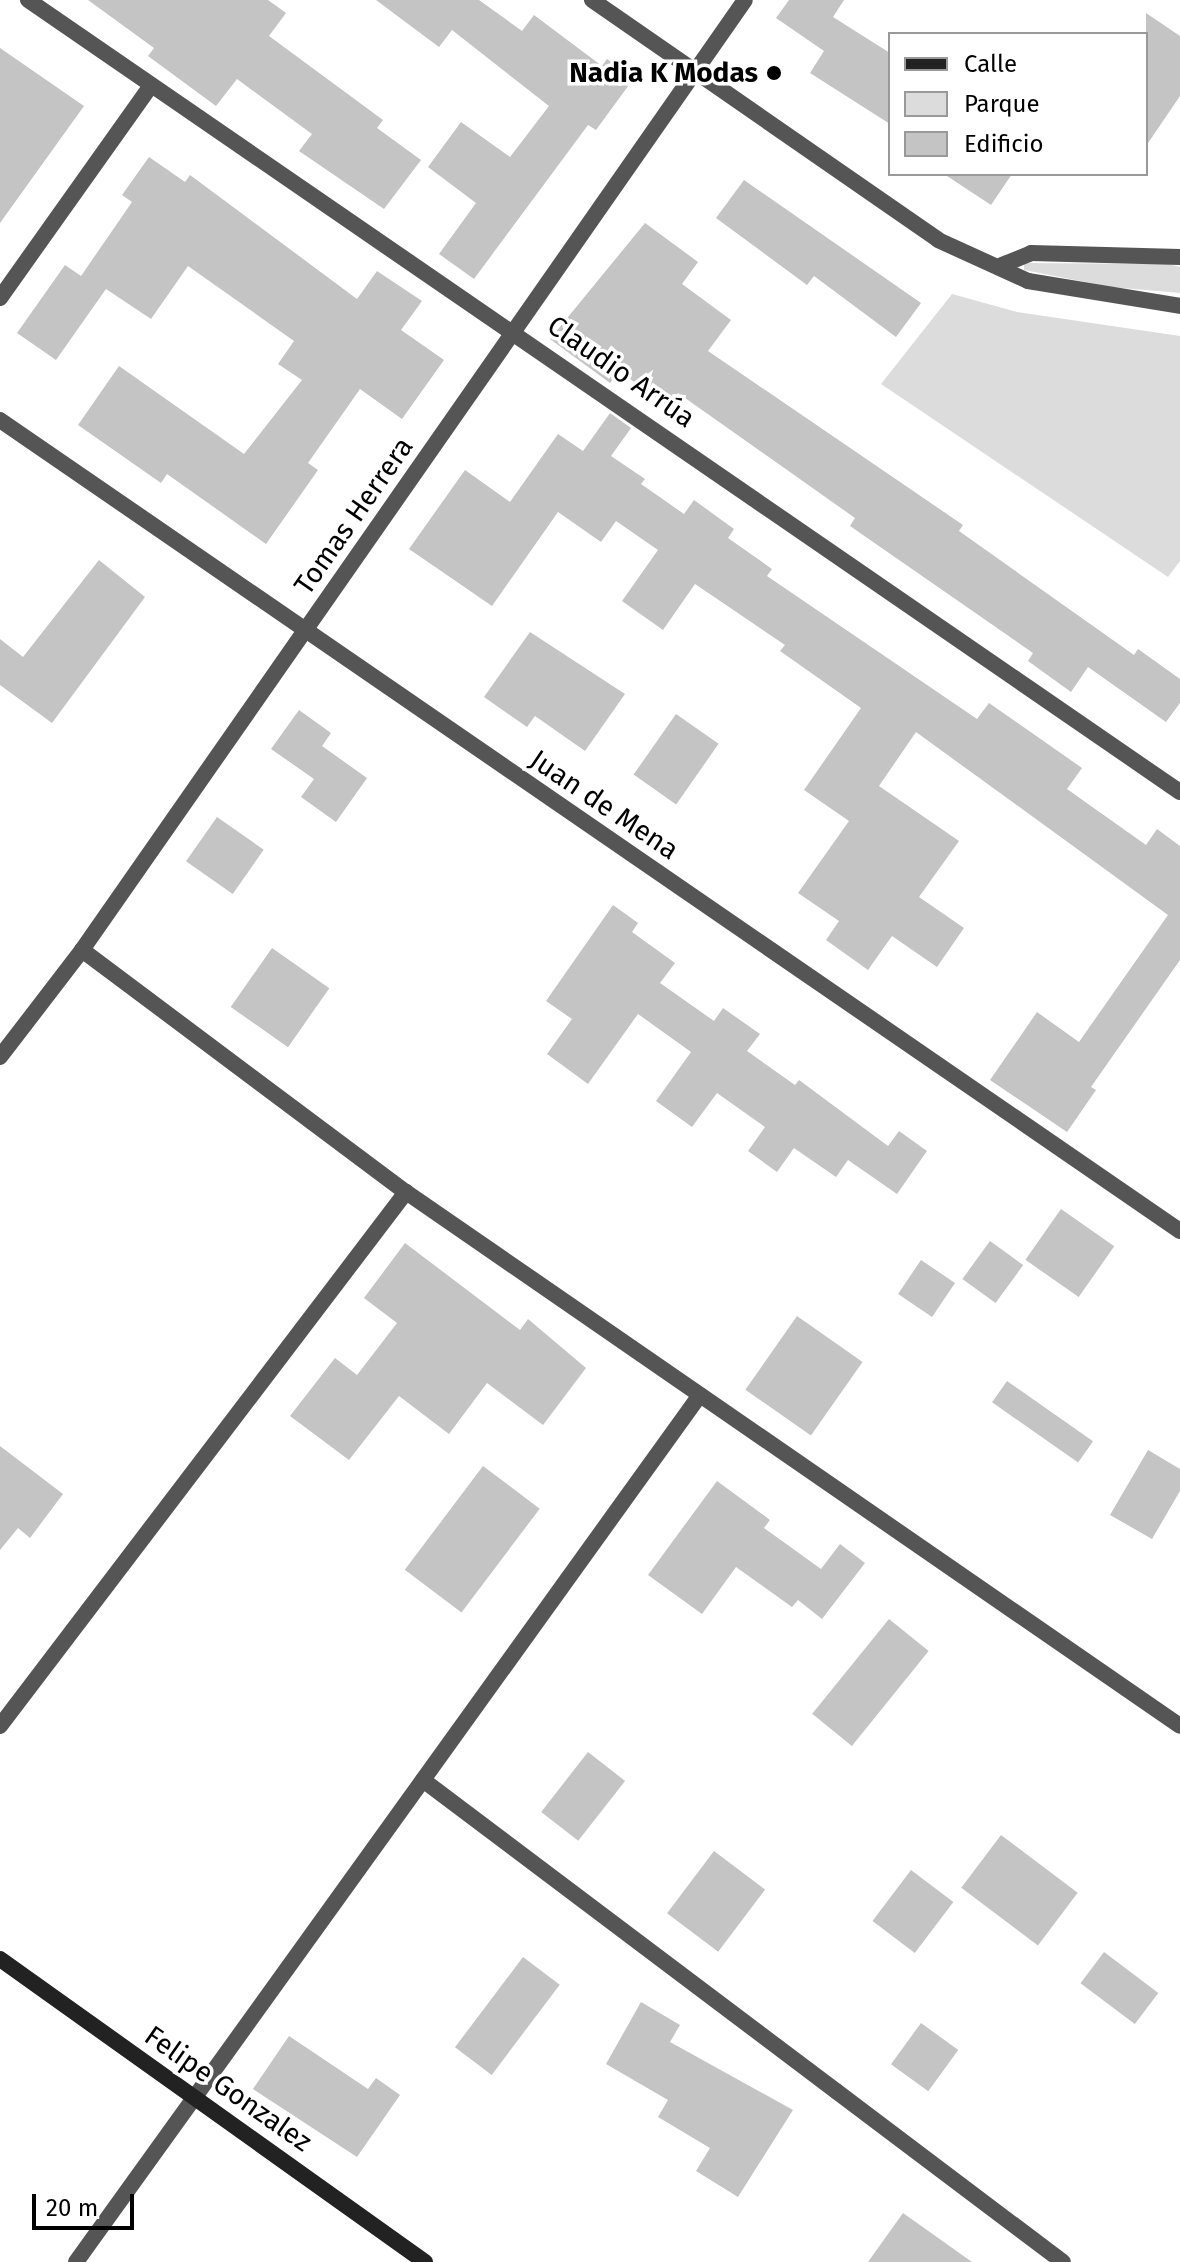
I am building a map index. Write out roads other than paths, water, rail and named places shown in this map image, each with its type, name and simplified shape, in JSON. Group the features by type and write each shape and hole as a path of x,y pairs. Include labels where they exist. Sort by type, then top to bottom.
{"street":[{"name":"Claudio Arrúa","path":"28,0 150,87 516,330 1180,792"},
{"path":"592,0 938,240 1002,265 1028,281 1180,306"},
{"name":"Tomas Herrera","path":"0,1057 82,950 745,0"},
{"path":"0,298 150,87"},
{"path":"1002,265 1031,253 1180,257"},
{"name":"Juan de Mena","path":"0,420 1180,1231"},
{"path":"82,950 406,1192 1180,1726"},
{"path":"0,1726 406,1192"},
{"path":"76,2262 700,1395"},
{"path":"423,1780 1063,2262"},
{"name":"Felipe Gonzalez","path":"0,1959 425,2262"}],"place":[{"name":"Nadia K Modas","path":"774,73"}]}
